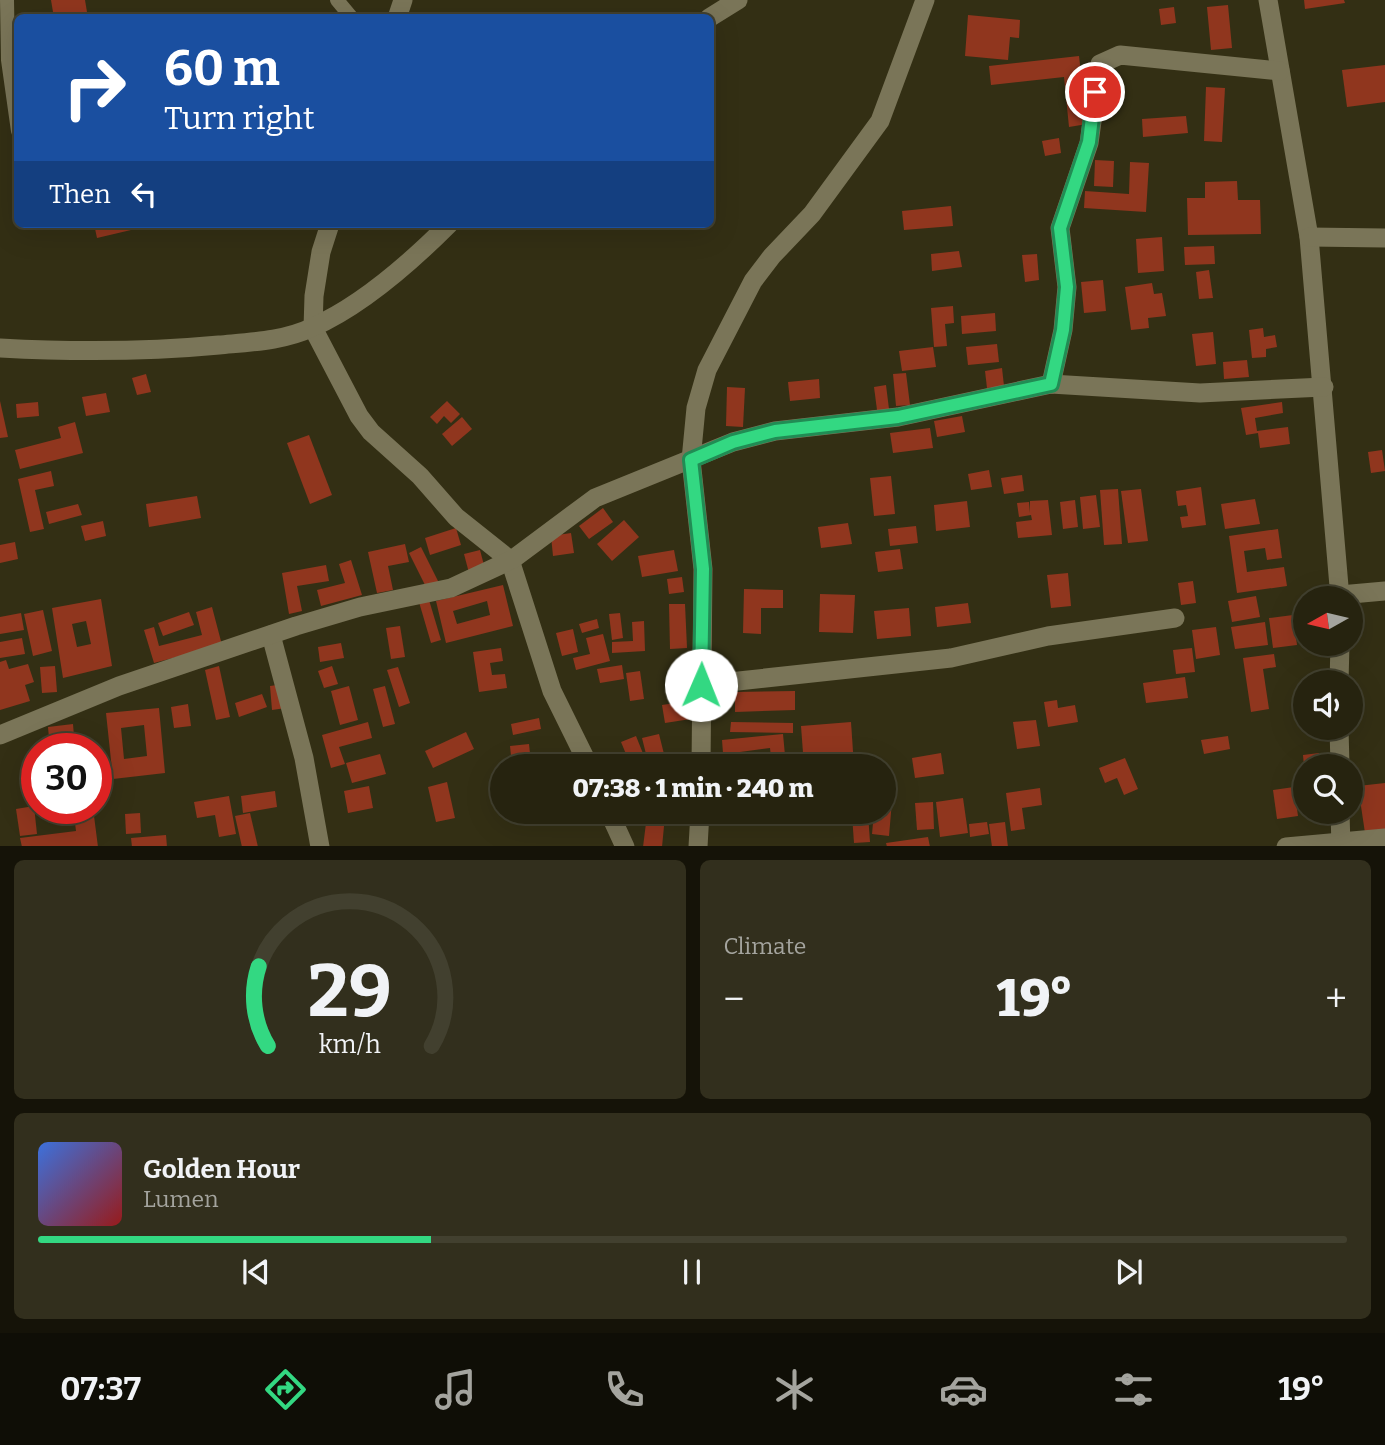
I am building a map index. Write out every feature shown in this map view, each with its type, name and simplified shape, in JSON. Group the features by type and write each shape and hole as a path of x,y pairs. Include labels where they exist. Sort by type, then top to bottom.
{"street":[{"path":"714,15 738,0"},
{"path":"701,754 703,569 691,460 696,408 707,370 729,323 772,256 812,214 880,121 925,0"},
{"path":"1268,0 1309,237 1339,586"},
{"path":"1051,384 1063,330 1067,287 1060,228 1089,142 1100,64 1119,55 1280,71"},
{"path":"329,228 321,252 314,296 313,328 359,416 372,432 420,476 456,517 510,560 552,691 583,754"},
{"path":"0,348 141,351 267,341 313,328 368,293 444,228"},
{"path":"1309,237 1385,238"},
{"path":"0,735 118,686 271,635 360,607 451,588 510,560 595,498 733,442 775,431 898,417 1051,384 1200,393 1324,387"},
{"path":"1363,594 1385,591"},
{"path":"701,685 951,658 1048,636 1175,618"},
{"path":"271,635 304,758 320,846"},
{"path":"615,824 625,846"},
{"path":"698,846 699,824"},
{"path":"1340,824 1341,844"},
{"path":"1286,846 1341,844 1385,838"}],"lane":[{"path":"7,0 8,60 14,103"},
{"path":"337,0 349,14"}],"building":[{"path":"51,0 85,0 87,14 53,14"},
{"path":"1304,0 1344,0 1345,3 1305,9"},
{"path":"1228,5 1232,48 1211,50 1207,7"},
{"path":"1174,7 1176,23 1161,25 1159,9"},
{"path":"968,15 1020,20 1019,38 1010,37 1008,60 965,56"},
{"path":"1079,56 1087,124 1069,127 1064,77 991,85 989,66"},
{"path":"1385,65 1385,102 1347,107 1342,70"},
{"path":"1105,74 1121,76 1116,113 1100,110"},
{"path":"1206,87 1225,88 1222,142 1204,141"},
{"path":"1186,116 1188,133 1143,137 1142,119"},
{"path":"1059,138 1061,153 1045,156 1042,141"},
{"path":"1095,160 1114,161 1113,187 1094,186"},
{"path":"1130,162 1149,163 1146,212 1084,208 1085,191 1129,194"},
{"path":"1237,181 1238,200 1260,200 1261,234 1188,235 1187,198 1205,198 1205,182"},
{"path":"951,206 953,226 904,230 902,211"},
{"path":"95,228 131,228 131,230 97,238"},
{"path":"1162,237 1164,271 1138,273 1136,239"},
{"path":"1214,246 1215,264 1185,265 1184,247"},
{"path":"959,251 962,267 932,271 931,254"},
{"path":"1037,254 1039,280 1025,282 1022,255"},
{"path":"1209,270 1213,298 1199,299 1196,272"},
{"path":"1103,280 1106,311 1084,313 1081,282"},
{"path":"1152,283 1154,294 1162,293 1166,316 1148,318 1149,328 1131,330 1125,287"},
{"path":"953,306 954,323 945,324 947,346 934,347 931,308"},
{"path":"995,313 996,331 962,334 961,316"},
{"path":"1263,328 1264,337 1275,335 1277,347 1266,349 1266,357 1252,358 1249,330"},
{"path":"1213,332 1216,364 1196,366 1192,334"},
{"path":"997,344 999,362 968,365 966,347"},
{"path":"933,347 936,367 902,371 899,351"},
{"path":"1247,360 1249,377 1224,379 1223,362"},
{"path":"1002,368 1004,386 987,388 985,371"},
{"path":"906,373 910,405 896,406 893,374"},
{"path":"146,374 151,392 137,395 132,378"},
{"path":"819,379 820,398 790,401 788,382"},
{"path":"886,385 889,409 877,410 874,387"},
{"path":"727,387 745,388 743,427 726,426"},
{"path":"106,393 110,412 86,416 82,397"},
{"path":"0,401 8,437 0,438"},
{"path":"447,401 460,414 451,423 444,416 437,424 430,417"},
{"path":"38,402 39,416 17,418 16,404"},
{"path":"1282,402 1283,413 1255,418 1257,431 1288,427 1290,444 1260,448 1258,433 1246,435 1241,408"},
{"path":"962,416 965,432 937,437 934,421"},
{"path":"462,417 472,429 452,446 442,434"},
{"path":"75,422 83,453 20,469 15,450 61,438 58,427"},
{"path":"930,428 933,448 893,453 890,433"},
{"path":"309,435 332,495 310,504 287,443"},
{"path":"1382,450 1385,471 1371,473 1368,452"},
{"path":"989,470 992,487 971,490 968,474"},
{"path":"51,471 54,486 35,490 44,529 30,532 18,479"},
{"path":"1022,475 1024,491 1004,494 1001,478"},
{"path":"891,476 895,514 874,516 870,478"},
{"path":"1201,487 1206,525 1182,528 1180,517 1188,516 1186,505 1178,506 1176,491"},
{"path":"1118,489 1122,544 1104,545 1100,490"},
{"path":"1141,489 1148,541 1128,543 1121,491"},
{"path":"1096,495 1100,527 1083,529 1080,497"},
{"path":"197,496 201,518 149,527 146,504"},
{"path":"1255,499 1260,524 1225,529 1221,504"},
{"path":"1048,500 1052,535 1018,538 1016,522 1032,520 1031,515 1019,517 1017,503 1029,502 1030,513 1030,501"},
{"path":"1075,500 1078,527 1063,529 1060,502"},
{"path":"967,501 970,527 936,531 934,505"},
{"path":"78,504 82,515 49,524 46,512"},
{"path":"603,508 613,522 589,539 579,526"},
{"path":"624,520 639,537 612,561 597,544"},
{"path":"103,521 106,536 85,541 81,526"},
{"path":"848,523 852,544 821,548 818,527"},
{"path":"916,526 918,543 890,546 888,529"},
{"path":"456,528 461,545 430,555 425,538"},
{"path":"1278,529 1282,558 1267,560 1265,548 1244,551 1247,572 1284,567 1287,586 1237,593 1229,536"},
{"path":"571,533 574,553 553,556 551,536"},
{"path":"15,542 18,559 0,563 0,545"},
{"path":"405,544 409,562 388,566 393,590 377,593 368,552"},
{"path":"421,547 439,583 427,589 409,553"},
{"path":"900,549 903,569 878,572 875,552"},
{"path":"480,550 485,569 469,573 464,554"},
{"path":"674,550 678,571 642,577 638,556"},
{"path":"351,560 362,595 321,606 317,590 345,583 339,564"},
{"path":"326,565 329,581 297,586 302,611 289,614 282,573"},
{"path":"1068,573 1071,606 1051,608 1047,575"},
{"path":"682,577 684,592 669,594 667,579"},
{"path":"1193,581 1196,603 1181,605 1178,583"},
{"path":"503,585 513,626 446,643 436,601","holes":["487,601 490,615 457,624 453,611"]},
{"path":"744,589 783,590 783,608 761,608 761,634 743,633"},
{"path":"820,594 855,595 853,633 819,632"},
{"path":"1256,596 1260,617 1232,622 1228,601"},
{"path":"101,599 112,666 63,678 52,608","holes":["86,621 91,644 77,647 72,624"]},
{"path":"429,600 441,640 431,643 419,602"},
{"path":"968,603 971,623 937,627 935,607"},
{"path":"669,604 685,604 687,648 670,649"},
{"path":"212,607 222,645 154,663 144,630 154,627 159,646 202,635 196,612"},
{"path":"909,608 911,636 877,639 874,611"},
{"path":"43,610 52,651 33,656 24,614"},
{"path":"189,612 194,625 163,636 158,623"},
{"path":"21,613 24,630 0,634 0,617"},
{"path":"620,613 623,638 612,640 609,614"},
{"path":"1293,615 1293,646 1273,648 1269,618"},
{"path":"597,619 599,628 582,633 579,624"},
{"path":"644,621 645,651 612,653 612,642 633,641 632,622"},
{"path":"1265,622 1268,645 1235,649 1231,627"},
{"path":"400,626 405,657 391,659 386,628"},
{"path":"1216,627 1220,655 1196,659 1192,630"},
{"path":"573,629 578,652 562,656 556,633"},
{"path":"603,634 610,661 576,670 573,658 590,654 586,638"},
{"path":"22,638 25,654 0,658 0,642"},
{"path":"341,643 344,658 320,662 318,647"},
{"path":"501,648 503,661 490,663 492,675 505,674 507,688 479,692 473,652"},
{"path":"1192,648 1195,672 1176,674 1173,650"},
{"path":"1274,654 1276,667 1263,669 1269,709 1251,712 1243,658"},
{"path":"6,660 9,669 28,664 34,682 25,685 30,701 0,710 0,662"},
{"path":"622,665 624,679 600,683 597,669"},
{"path":"55,666 57,692 42,693 40,667"},
{"path":"219,666 230,717 216,720 205,670"},
{"path":"332,666 338,684 324,688 318,671"},
{"path":"398,667 410,703 399,707 387,670"},
{"path":"640,671 644,699 630,701 626,673"},
{"path":"1185,677 1188,698 1146,703 1143,683"},
{"path":"284,684 286,708 272,710 270,686"},
{"path":"349,686 358,720 340,725 331,691"},
{"path":"385,686 395,724 383,727 373,689"},
{"path":"795,691 795,710 735,712 735,692"},
{"path":"262,694 267,707 239,717 235,703"},
{"path":"1057,700 1058,708 1075,705 1078,722 1048,727 1044,702"},
{"path":"688,701 691,719 665,723 662,705"},
{"path":"188,704 191,726 174,728 171,707"},
{"path":"159,708 165,773 113,779 112,733 108,733 106,713","holes":["144,725 147,756 124,759 121,728"]},
{"path":"539,718 541,729 513,735 511,724"},
{"path":"1036,720 1040,746 1017,749 1013,722"},
{"path":"368,722 372,738 339,747 345,764 331,768 322,735"},
{"path":"731,722 793,723 793,733 730,732"},
{"path":"851,722 853,754 803,754 801,726"},
{"path":"73,724 74,733 49,733 48,727"},
{"path":"466,732 474,749 433,768 425,751"},
{"path":"659,734 664,754 646,754 642,738"},
{"path":"783,734 785,754 771,754 770,748 740,754 723,754 722,740"},
{"path":"636,736 643,754 626,754 621,742"},
{"path":"1228,736 1230,749 1204,754 1201,740"},
{"path":"529,744 530,754 511,754 510,746"},
{"path":"941,753 944,774 915,778 912,758"},
{"path":"380,754 386,774 352,783 346,763"},
{"path":"1125,758 1138,789 1124,795 1117,778 1105,783 1099,768"},
{"path":"447,782 455,818 436,822 428,787"},
{"path":"1385,783 1385,831 1365,833 1363,785"},
{"path":"369,786 373,808 348,813 344,791"},
{"path":"1293,787 1293,817 1277,819 1273,790"},
{"path":"1040,788 1042,805 1022,808 1025,829 1011,831 1006,793"},
{"path":"275,791 277,807 243,813 241,796"},
{"path":"229,796 236,834 219,837 215,815 197,818 194,802"},
{"path":"963,798 968,833 940,837 936,802"},
{"path":"933,802 934,829 917,830 915,803"},
{"path":"21,808 21,824 36,824 37,834 20,836 16,809"},
{"path":"140,813 141,833 126,834 125,814"},
{"path":"250,813 258,846 242,846 235,816"},
{"path":"987,822 989,834 970,837 969,824"},
{"path":"1005,822 1008,846 992,846 989,824"},
{"path":"75,824 95,824 98,846 22,846 20,838 76,831"},
{"path":"646,824 664,824 662,846 643,846"},
{"path":"853,824 869,824 870,842 854,843"},
{"path":"873,824 890,824 889,836 872,834"},
{"path":"166,835 167,846 132,846 131,838"},
{"path":"928,837 930,846 887,846 886,843"}],"route":[{"path":"701,685 703,569 691,460 733,442 775,431 898,417 1051,384 1059,357 1068,271 1060,228 1089,142 1094,119 1095,92"}]}
